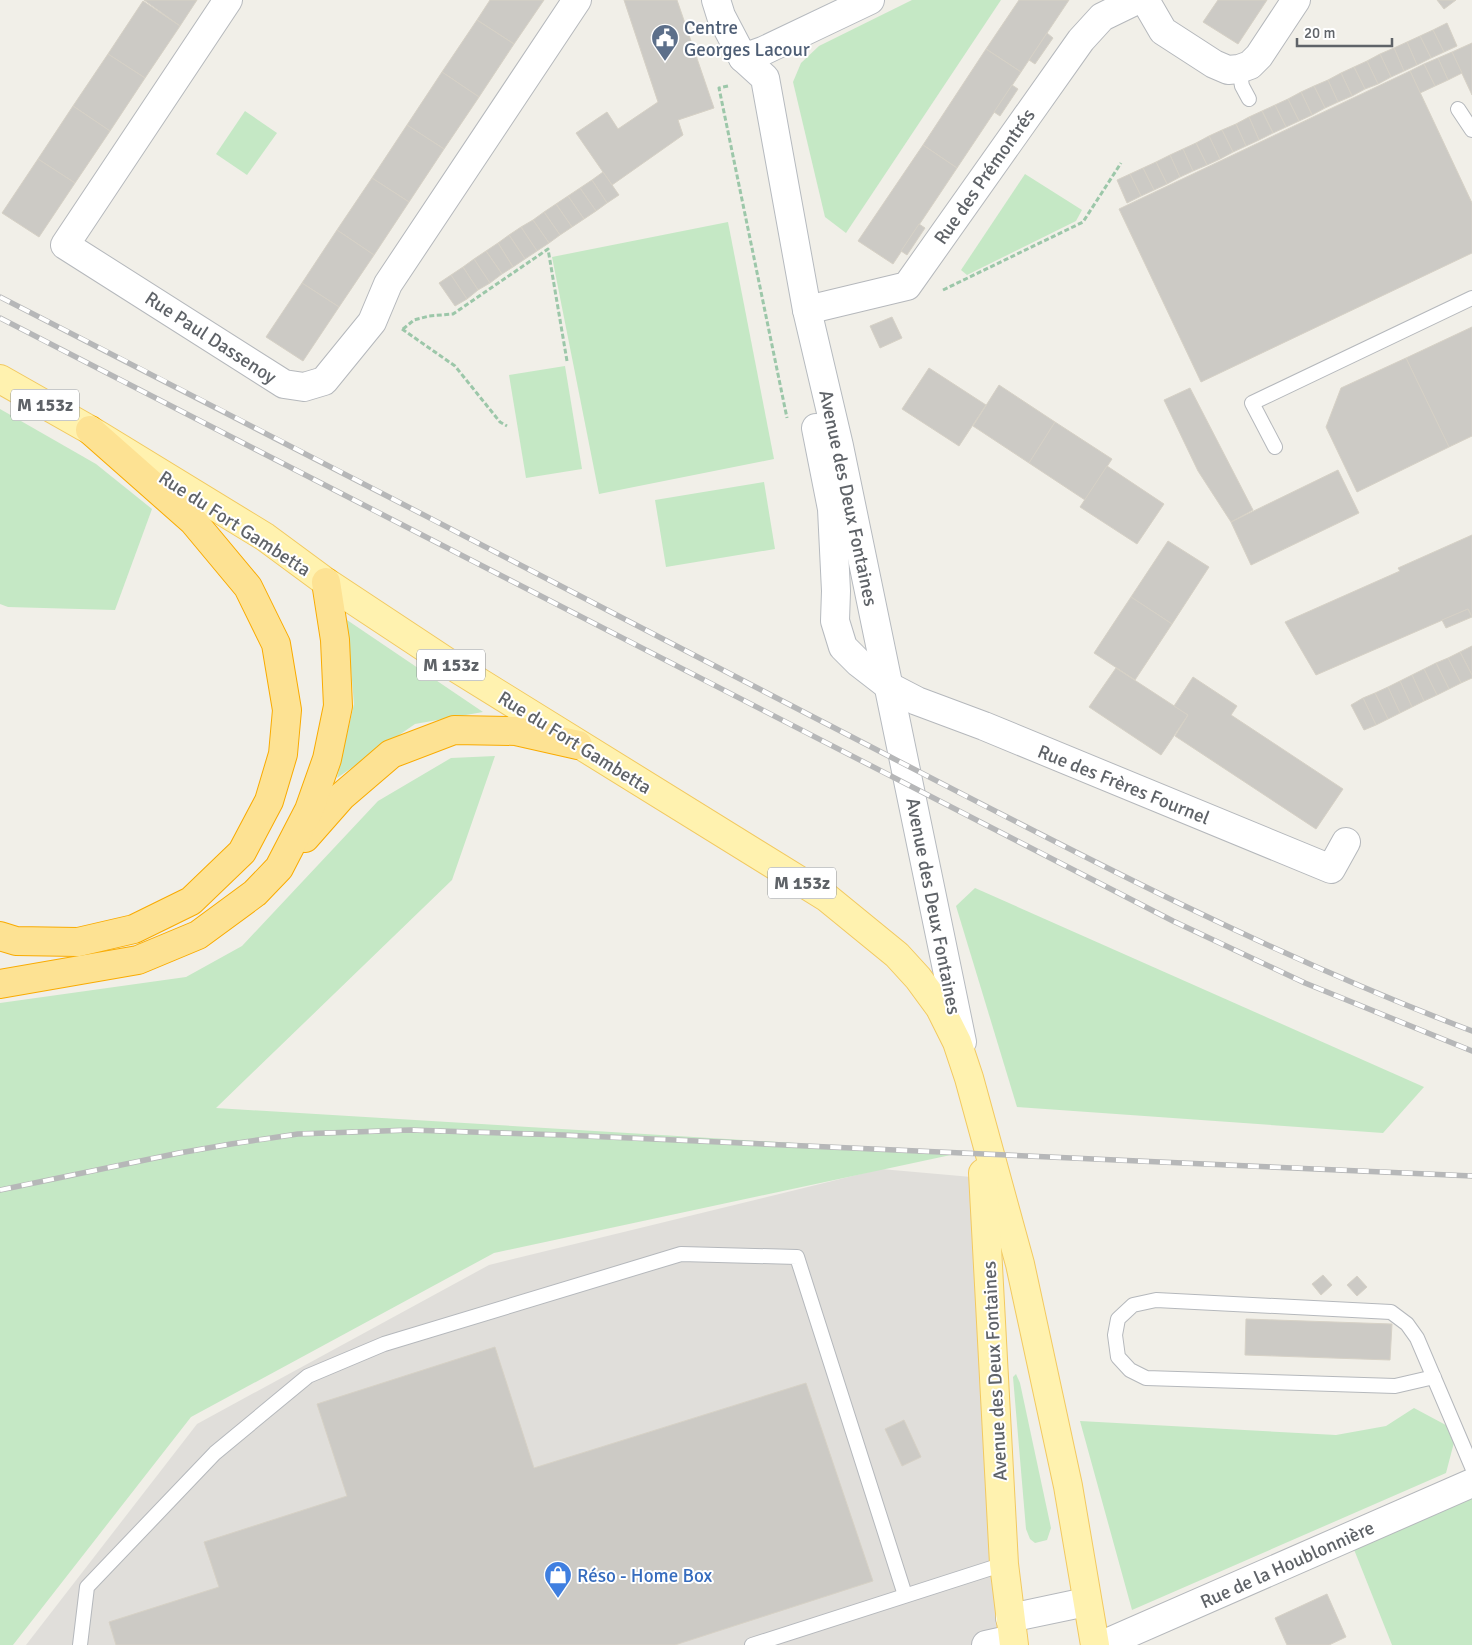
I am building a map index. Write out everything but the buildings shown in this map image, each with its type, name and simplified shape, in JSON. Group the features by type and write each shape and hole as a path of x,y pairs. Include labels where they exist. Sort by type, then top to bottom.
{"highway":[{"path":"0,936 16,941 78,942 134,929 191,901 242,852 269,801 283,754 287,710 276,644 248,586 193,520 90,430"},
{"path":"279,868 309,810 327,759 338,706 335,640 326,582"},
{"path":"0,984 138,960 198,935 255,893 342,796 391,754 454,730 516,731 578,745"}],"main road":[{"name":"Rue du Fort Gambetta","path":"0,379 90,430 265,537 326,582 453,666 826,898 897,955 918,978 940,1008 957,1042 969,1078"},
{"name":"Avenue des Deux Fontaines","path":"969,1078 1020,1264 1068,1486 1094,1645"},
{"name":"Avenue des Deux Fontaines","path":"981,1124 1004,1564 1012,1634"}],"street":[{"name":"Rue Paul Dassenoy","path":"228,0 65,245 284,384 304,387 324,381 372,322 388,284 577,0"},
{"path":"716,0 721,16 743,58 765,78"},
{"path":"743,58 763,51 870,0"},
{"name":"Rue des Prémontrés","path":"906,286 1080,40 1102,17 1137,0"},
{"path":"1145,0 1163,31 1214,64 1228,70 1239,70 1250,65 1259,56 1296,0"},
{"name":"Avenue des Deux Fontaines","path":"765,78 807,310 839,446 890,687 969,1078"},
{"path":"807,310 906,286"},
{"name":"Avenue des Deux Fontaines","path":"807,310 796,332 832,509 836,591 835,620 843,647 859,663 890,687"},
{"name":"Rue des Frères Fournel","path":"890,687 917,701 984,726 1331,869 1346,842"},
{"name":"Rue de la Houblonnière","path":"1102,1645 1472,1483"},
{"path":"986,1645 1086,1602"}],"lane":[{"path":"1239,70 1242,86 1249,99"},
{"path":"1458,109 1472,130"},
{"path":"1275,448 1252,403 1472,298"},
{"path":"80,1645 87,1587 215,1453 308,1376 384,1344 681,1254 797,1257 905,1595"},
{"path":"1434,1377 1395,1386 1146,1378 1130,1370 1118,1356 1115,1335 1118,1319 1133,1306 1156,1300 1391,1312 1407,1324 1417,1338 1434,1377 1472,1467"},
{"path":"752,1645 1004,1564"}],"path":[{"path":"765,78 719,88 789,425"},
{"path":"906,286 924,299 1083,222 1121,163"},
{"path":"402,330 414,320 429,316 453,314 548,249 567,361"},
{"path":"372,322 402,330 455,366 500,422 507,426"}],"shaded area":[{"path":"881,1169 983,1178 1014,1645 26,1645 197,1424 489,1265"}],"green space":[{"path":"912,0 1001,0 846,233 825,217 793,82 801,63 819,46"},
{"path":"245,111 277,133 247,175 216,154"},
{"path":"1025,174 1082,210 1076,221 967,275 961,270"},
{"path":"728,222 774,459 599,494 552,257"},
{"path":"565,366 582,469 526,478 509,375"},
{"path":"0,409 96,464 152,509 115,610 8,607 0,604"},
{"path":"764,482 775,549 666,567 655,500"},
{"path":"347,620 483,712 415,724 337,778 354,704"},
{"path":"495,756 452,880 216,1108 960,1153 494,1253 191,1417 13,1645 0,1645 0,1003 186,977 242,946 378,801 451,758"},
{"path":"975,888 1424,1087 1383,1133 1017,1107 956,906"},
{"path":"1016,1374 1020,1383 1051,1528 1047,1540 1035,1543 1030,1539 1026,1529 1013,1377"},
{"path":"1414,1408 1457,1431 1446,1473 1132,1610 1080,1421 1336,1435 1386,1426"},
{"path":"1472,1495 1472,1645 1392,1645 1353,1547"}],"railway":[{"path":"0,297 1143,886 1306,962 1472,1031"},
{"path":"0,318 1173,921 1305,983 1472,1051"},
{"path":"0,1190 179,1153 298,1134 410,1130 563,1135 1472,1176"}],"place":[{"name":"Centre Georges Lacour","path":"665,62"},
{"name":"Réso - Home Box","path":"558,1599"}]}
